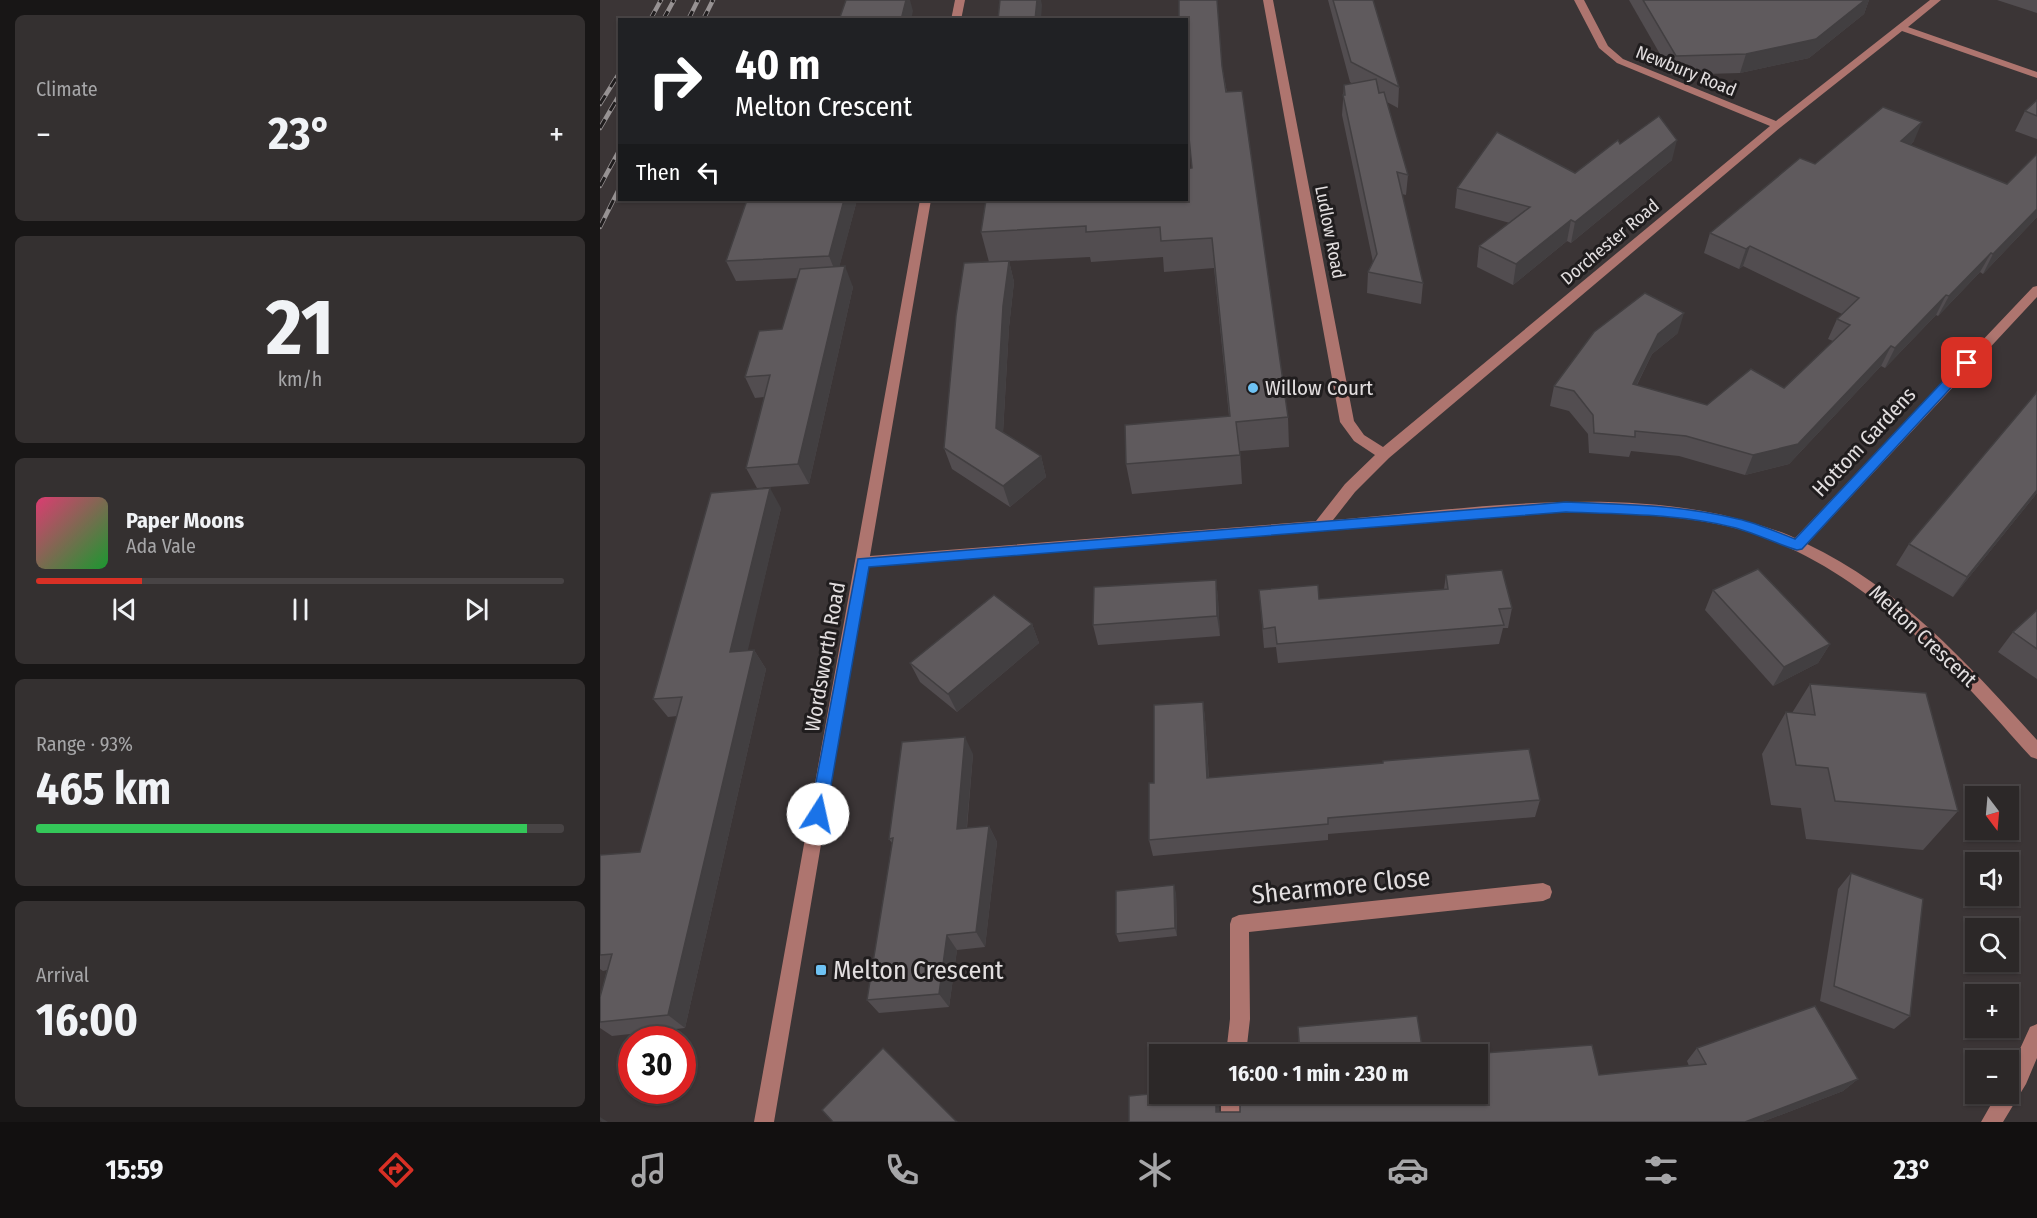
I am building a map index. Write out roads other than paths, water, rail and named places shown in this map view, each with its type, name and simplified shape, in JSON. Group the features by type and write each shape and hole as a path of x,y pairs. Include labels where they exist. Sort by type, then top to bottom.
{"street":[{"path":"957,18 960,0"},
{"name":"Ludlow Road","path":"1268,0 1347,422 1359,438 1384,454"},
{"name":"Newbury Road","path":"1579,0 1604,48 1620,61 1777,125"},
{"name":"Dorchester Road","path":"1320,526 1350,488 1384,454 1777,125 1936,0"},
{"path":"1902,28 2037,75"},
{"name":"Wordsworth Road","path":"764,1122 926,201"},
{"name":"Hottom Gardens","path":"1797,545 2037,290"},
{"name":"Melton Crescent","path":"863,562 1532,509 1611,508 1703,516 1740,524 1797,545 1845,569 1897,607 1929,637 2037,752"},
{"name":"Shearmore Close","path":"1237,1044 1240,1019 1239,924 1543,892"},
{"path":"1991,1122 2019,1077 2037,1034"},
{"path":"1231,1104 1231,1122"}],"railway":[{"path":"651,18 661,0"},
{"path":"664,18 674,0"},
{"path":"689,18 698,0"},
{"path":"704,18 713,0"},
{"path":"600,104 618,75"},
{"path":"600,128 618,97"},
{"path":"600,186 618,153"},
{"path":"600,227 618,191"}],"place":[{"name":"Willow Court","path":"1253,388"},
{"name":"Melton Crescent","path":"821,970"}]}
